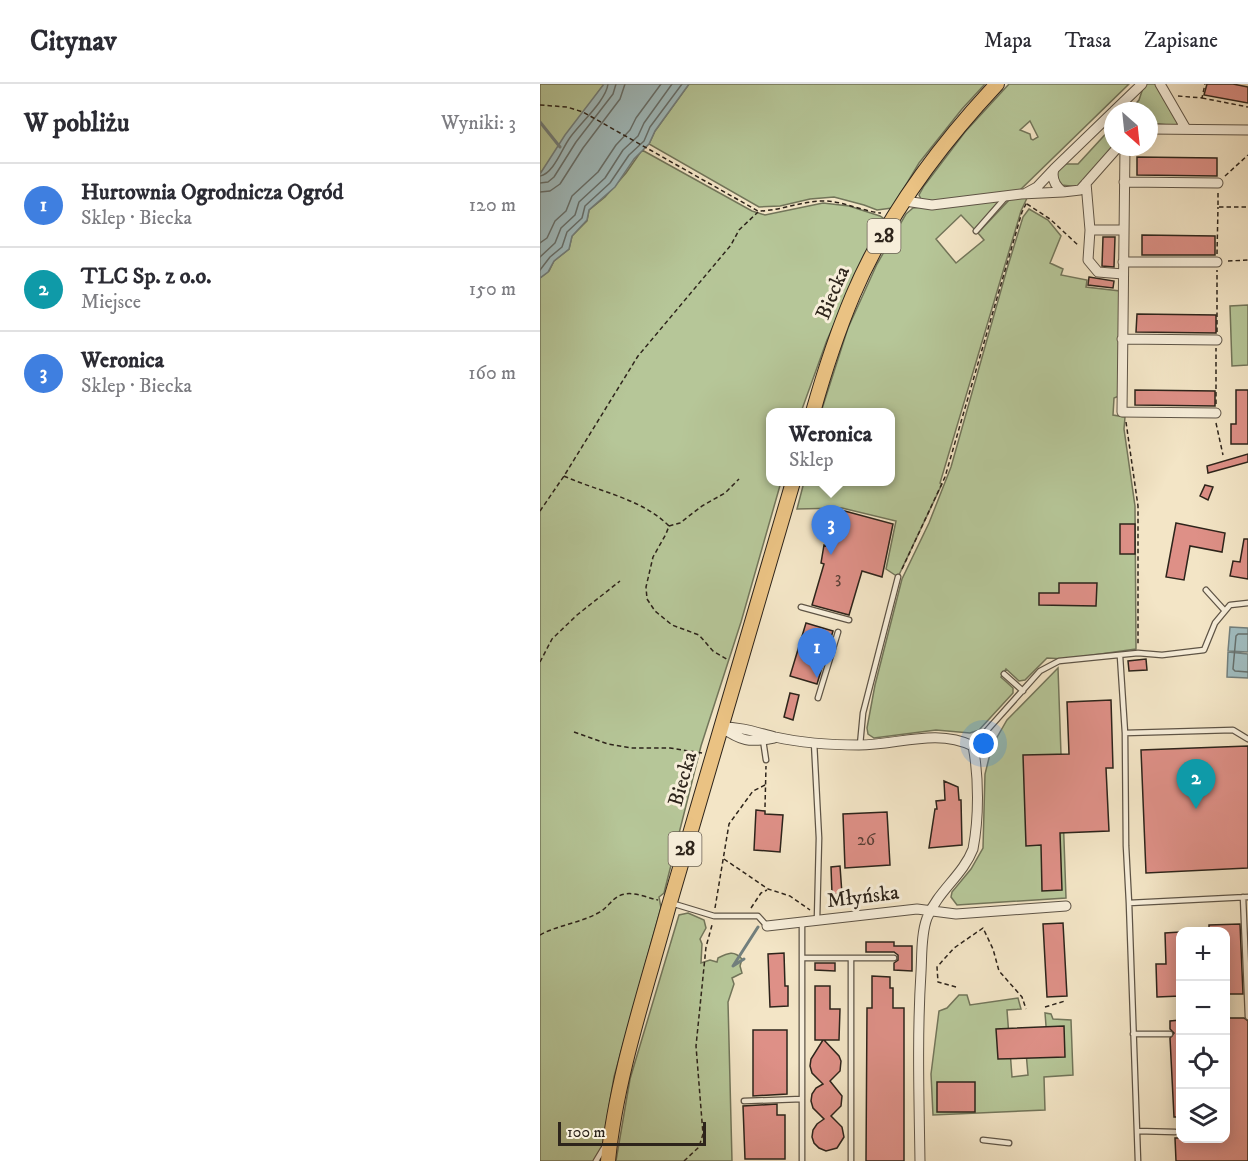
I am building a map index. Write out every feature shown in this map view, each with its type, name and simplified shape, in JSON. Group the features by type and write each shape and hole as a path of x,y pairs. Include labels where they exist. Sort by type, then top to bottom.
{"main road":[{"name":"Biecka","path":"814,408 854,293 902,206 919,179 964,120 997,84"},
{"name":"Biecka","path":"608,1161 627,1061 670,903 792,486"}],"street":[{"path":"1123,102 1142,84"},
{"path":"1160,84 1186,129"},
{"path":"1021,194 1037,187 1104,120"},
{"path":"1158,129 1248,130"},
{"path":"902,206 1080,190 1110,156"},
{"path":"1125,156 1122,412 1216,413"},
{"path":"1054,169 1053,182 1063,192"},
{"path":"1124,182 1218,183"},
{"path":"1086,183 1090,230 1088,260 1098,272 1123,274"},
{"path":"1090,230 1124,230"},
{"path":"1123,261 1217,262"},
{"path":"1122,339 1216,340"},
{"path":"721,727 740,740 763,740 777,737"},
{"path":"721,727 740,727 777,737 814,742 860,745 939,736 960,739 973,746 977,787 973,849 970,857 947,885 931,910 924,931 919,1010 920,1161"},
{"name":"Młyńska","path":"767,926 817,918 917,909 956,914 1065,906"}],"lane":[{"path":"976,231 1007,196"},
{"path":"860,745 863,713 898,577"},
{"path":"1206,590 1225,611"},
{"path":"973,746 1040,671 1059,661 1138,653 1162,656 1204,650 1215,623 1230,605 1248,603"},
{"path":"801,607 849,621"},
{"path":"818,698 838,632"},
{"path":"1120,656 1125,733 1126,846 1130,903 1138,1161"},
{"path":"1004,674 1023,691"},
{"path":"1125,733 1233,730 1248,739"},
{"path":"763,740 766,760"},
{"path":"814,742 819,838 817,918"},
{"path":"1130,903 1245,897 1248,1017"},
{"name":"Młyńska","path":"670,903 714,916 758,916 767,926"},
{"path":"802,922 802,1161"},
{"path":"802,958 894,958"},
{"path":"851,958 851,1161"},
{"path":"1133,1034 1170,1034"},
{"path":"744,1101 802,1099"},
{"path":"1137,1131 1174,1132"},
{"path":"596,1161 612,1136"},
{"path":"983,1140 1009,1143"}],"path":[{"path":"1202,98 1205,84"},
{"path":"1167,94 1248,107"},
{"path":"540,105 567,107 583,112 758,211 773,211 819,201 849,204 869,212 888,213 902,206"},
{"path":"1248,154 1218,183 1218,207 1248,207"},
{"path":"898,577 945,477 1022,212 1031,194"},
{"path":"1026,204 1050,219 1079,247 1087,250"},
{"path":"540,511 638,356 731,245 739,230 758,211"},
{"path":"1217,262 1248,260"},
{"path":"1127,412 1126,426 1138,506 1138,653"},
{"path":"564,476 588,487 637,503 669,526"},
{"path":"669,526 680,523 702,506 726,493 739,479"},
{"path":"669,526 653,557 646,587 647,599 655,610 672,625 699,635 722,658 740,663"},
{"path":"540,662 552,639 577,615 620,581"},
{"path":"574,732 608,744 631,748 661,748 712,754"},
{"path":"765,807 766,760"},
{"path":"684,1161 699,1148 702,1134 696,1046 706,947 714,916 729,824 753,790 765,784"},
{"path":"724,858 768,889 790,896 817,918"},
{"path":"746,916 761,893 768,889"},
{"path":"540,935 601,912 616,896 628,893 670,903"},
{"path":"956,987 938,982 937,967 954,948 982,928 993,949 999,971 1022,997 1026,1008"},
{"path":"1044,1007 1065,1001"}],"green space":[{"path":"540,84 604,84 540,174"},
{"path":"689,84 985,84 919,163 892,208 877,210 834,197 759,207 649,144 655,131"},
{"path":"1009,84 1129,84 1110,102 1104,102 1104,108 1019,191 927,202 919,195 965,132","holes":["1030,121 1038,137 1033,140 1030,134 1020,130"]},
{"path":"1147,84 1155,84 1178,119 1178,126 1158,124 1158,102 1137,102"},
{"path":"1104,136 1106,156 1080,187 1061,185 1055,175 1056,169 1066,164 1078,164"},
{"path":"642,150 752,211 765,215 823,203 849,206 880,216 883,218 883,223 875,235 827,340 802,408 766,408 766,486 780,486 741,622 701,746 664,893 659,897 661,908 614,1077 600,1161 540,1161 540,278 549,271 554,261 569,249 572,236 587,221 589,210 605,197"},
{"path":"1028,196 1021,211 940,483 942,484 898,577 886,569 896,521 842,508 797,509 803,486 895,486 895,408 822,408 848,328 877,264 906,214 913,208 1003,198 975,230 961,215 936,239 956,263 984,240 978,233 1011,198"},
{"path":"1029,209 1048,220 1061,236 1050,263 1063,269 1061,275 1087,280 1086,287 1120,291 1119,396 1114,398 1113,415 1125,417 1124,429 1135,506 1136,649 1065,659 1047,658 1025,680 1019,681 1006,669 1001,677 1013,688 1013,693 979,730 970,733 936,730 874,738 868,734 867,728 875,685 902,579 929,523 951,467 1007,269 1023,217"},
{"path":"1248,305 1248,365 1232,366 1230,306"},
{"path":"1058,668 1066,898 957,905 951,897 952,892 971,869 983,848 985,774 992,746 1007,720"},
{"path":"688,913 704,920 706,928 700,939 701,963 710,960 717,962 718,958 731,953 742,959 740,966 742,973 732,978 734,984 728,1002 732,1161 616,1161 630,1079 679,915"},
{"path":"959,995 967,995 970,1005 1018,998 1021,1009 1007,1010 1012,1077 1028,1075 1026,1052 1048,1051 1045,1013 1051,1014 1053,1019 1071,1020 1073,1075 1044,1077 1045,1110 933,1115 931,1074 939,1011 947,1008"}],"water":[{"path":"604,84 689,84 655,131 649,144 634,159 615,187 589,210 587,220 572,236 569,249 554,261 548,272 540,278 540,174 565,135"},
{"path":"1230,627 1248,628 1248,652 1228,651"},
{"path":"1228,652 1248,654 1248,678 1227,677"}],"building":[{"path":"1207,84 1233,84 1248,87 1248,103 1204,95"},
{"path":"1137,157 1217,158 1217,176 1137,175"},
{"path":"1142,235 1215,236 1215,255 1142,255"},
{"path":"1103,237 1115,237 1114,267 1102,266"},
{"path":"1089,277 1114,281 1113,288 1088,285"},
{"path":"1137,314 1216,315 1216,333 1136,332"},
{"path":"1135,390 1215,391 1215,406 1135,405"},
{"path":"1236,390 1248,390 1248,444 1231,444 1231,424 1236,424"},
{"path":"1248,454 1248,462 1208,473 1207,466"},
{"path":"1205,485 1213,487 1208,500 1200,496"},
{"path":"841,510 893,524 882,577 862,571 849,615 812,605 824,564 821,563 824,545 826,546 829,537 834,538"},
{"path":"1176,523 1225,533 1222,552 1190,546 1184,580 1166,577"},
{"path":"1120,524 1135,524 1135,554 1120,554"},
{"path":"1244,539 1248,539 1248,579 1230,576 1233,561 1240,562"},
{"path":"1059,583 1097,583 1096,606 1039,605 1039,593 1059,593"},
{"path":"806,623 833,631 817,684 790,676"},
{"path":"1146,659 1147,670 1129,671 1128,661"},
{"path":"790,693 799,695 793,720 784,717"},
{"path":"1111,700 1113,768 1106,768 1109,831 1060,833 1062,890 1042,891 1041,845 1026,846 1023,755 1069,754 1067,702"},
{"path":"1248,746 1248,868 1146,873 1141,750"},
{"path":"944,781 958,787 959,800 961,800 962,845 929,848 935,809 937,809 936,801 945,800"},
{"path":"756,810 765,811 765,814 783,815 780,852 754,850"},
{"path":"887,812 890,865 845,868 843,814"},
{"path":"840,866 842,894 832,894 831,867"},
{"path":"1063,923 1067,996 1047,997 1043,924"},
{"path":"1240,924 1243,994 1230,994 1230,927 1209,927 1209,925"},
{"path":"1176,932 1176,996 1157,997 1156,964 1166,964 1165,933"},
{"path":"866,942 894,942 894,946 912,946 912,971 894,970 894,963 898,960 898,955 894,952 866,952"},
{"path":"784,953 788,1006 770,1007 768,954"},
{"path":"815,963 835,963 835,971 815,970"},
{"path":"872,976 890,977 890,988 893,988 893,1008 904,1008 904,1161 866,1161 867,1008 872,1008"},
{"path":"815,986 830,986 830,1009 840,1009 839,1040 824,1040 841,1061 840,1071 830,1081 842,1096 841,1106 831,1116 842,1127 844,1137 837,1148 826,1151 814,1143 812,1137 817,1124 824,1119 813,1108 811,1101 816,1088 823,1084 812,1073 810,1066 811,1059 823,1040 815,1040"},
{"path":"1230,1018 1244,1018 1248,1021 1248,1161 1176,1161 1175,1138 1176,1143 1230,1143"},
{"path":"1176,1020 1176,1117 1174,1117 1170,1038 1174,1033 1170,1029 1170,1021"},
{"path":"1064,1026 1065,1057 998,1059 996,1029"},
{"path":"753,1030 787,1030 787,1094 753,1096"},
{"path":"937,1082 975,1082 975,1112 937,1112"},
{"path":"777,1104 777,1115 785,1115 785,1159 745,1159 743,1106"}],"waterway":[{"path":"540,122 560,147"},
{"path":"744,959 733,966 758,927"}],"place":[{"name":"Weronica","path":"831,555"},
{"name":"Hurtownia Ogrodnicza Ogród","path":"817,678"},
{"name":"TLC Sp. z o.o.","path":"1196,809"}]}
